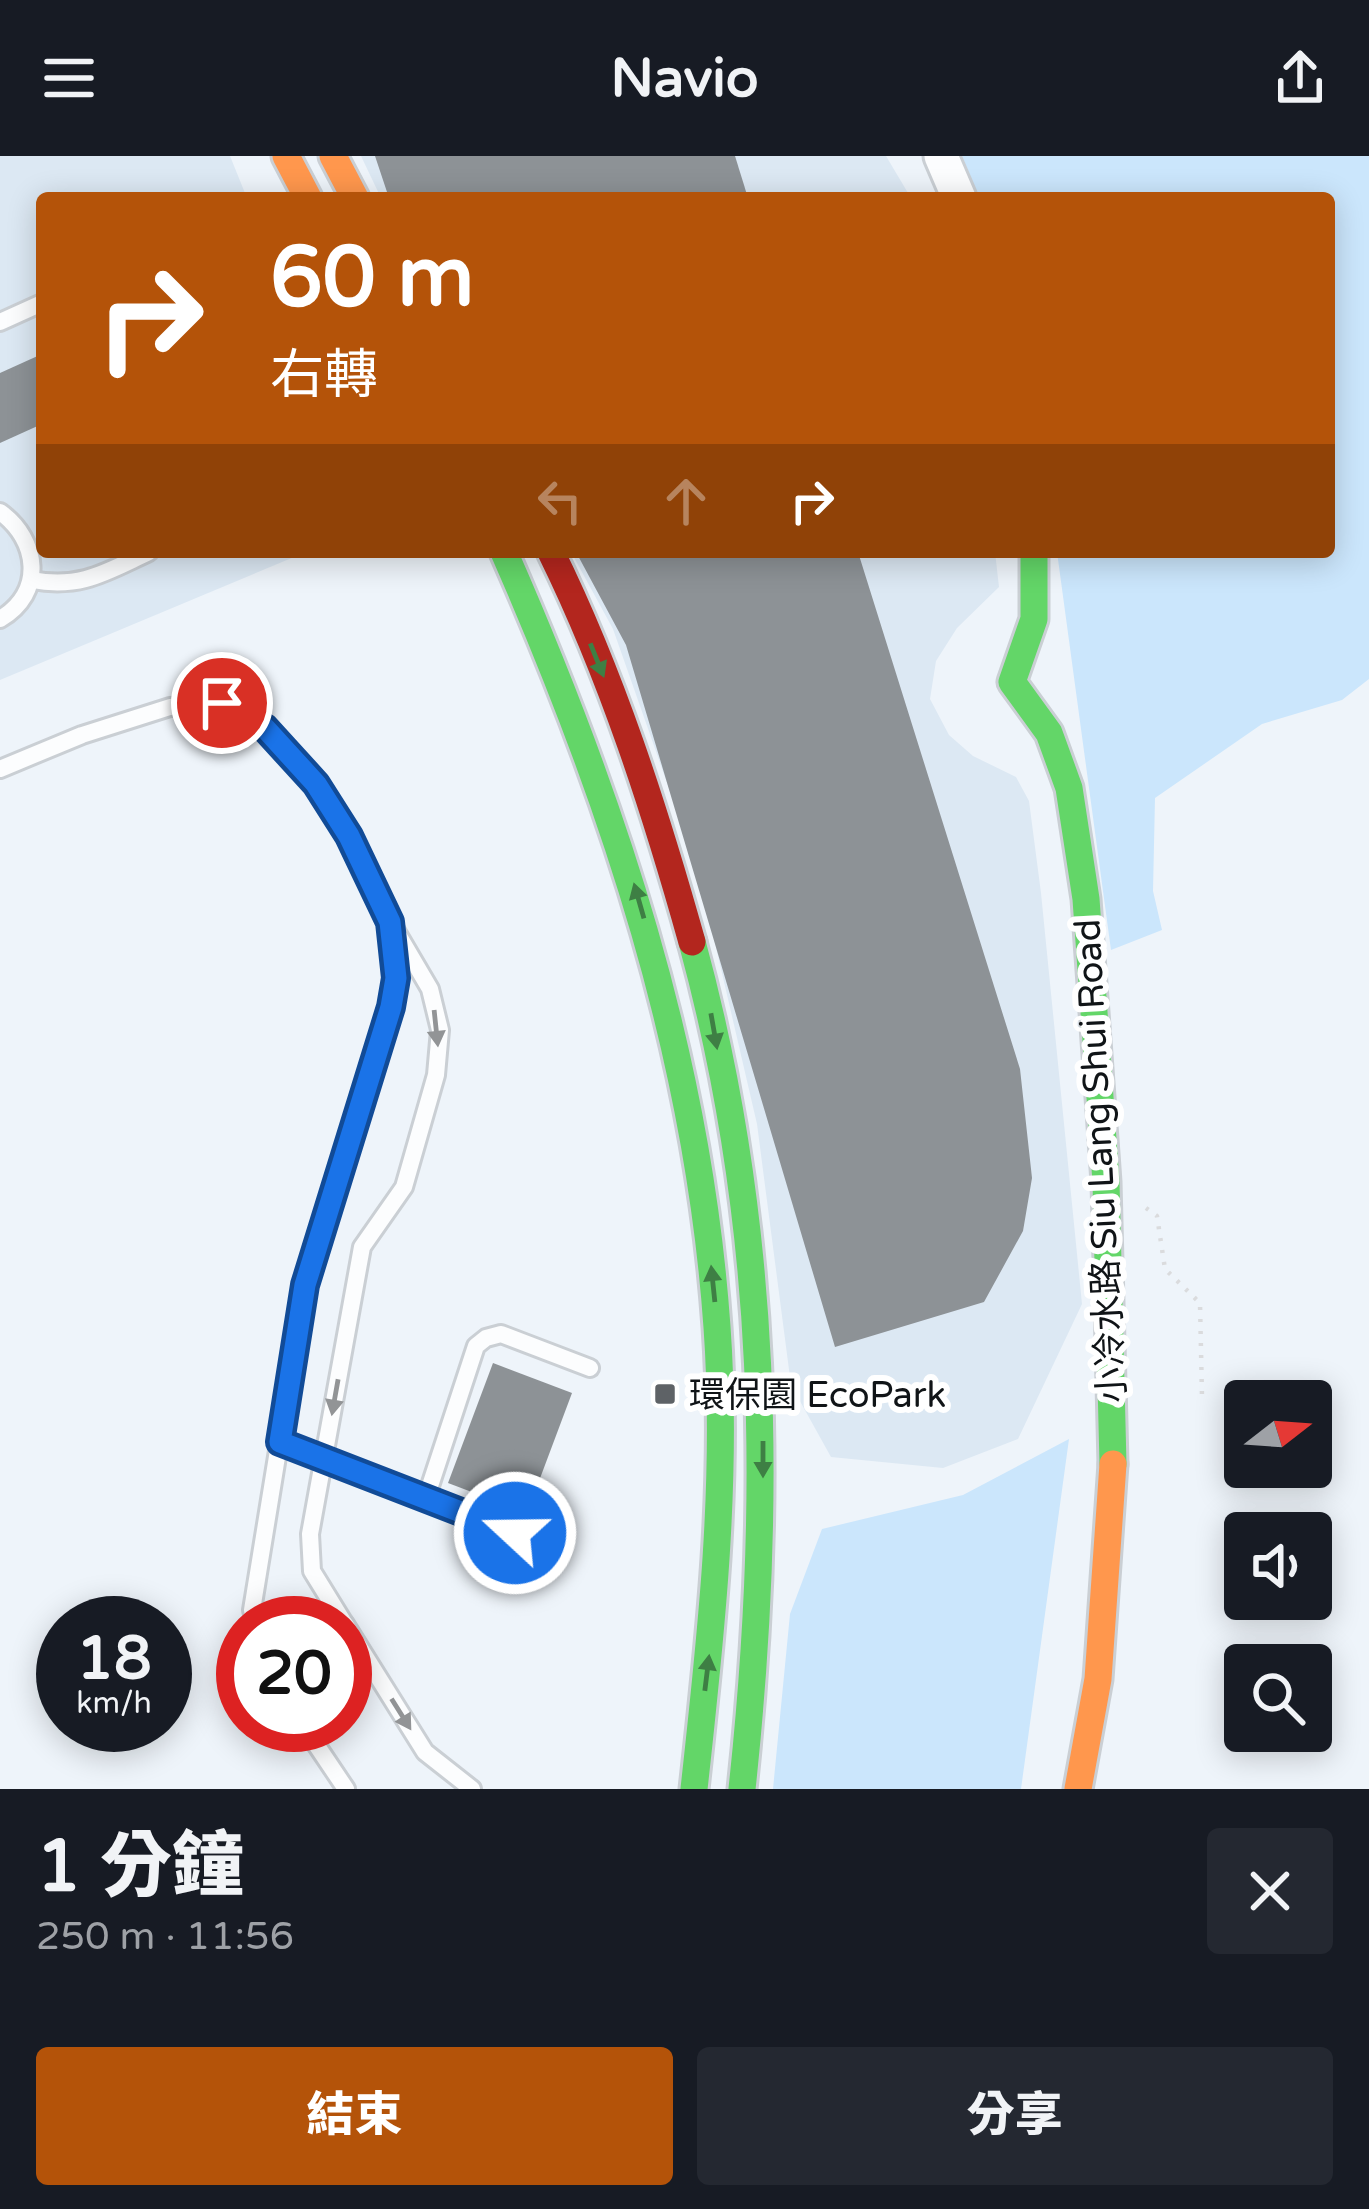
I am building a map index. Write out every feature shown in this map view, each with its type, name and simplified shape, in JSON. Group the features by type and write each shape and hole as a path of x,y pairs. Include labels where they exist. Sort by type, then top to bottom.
{"street":[{"path":"286,156 305,192"},
{"path":"333,156 352,192"},
{"path":"940,156 955,192"},
{"path":"507,558 582,733 639,898 675,1040 705,1209 717,1330 717,1590 694,1789"},
{"path":"554,558 663,832 707,993 731,1121 754,1275 763,1405 763,1581 757,1683 742,1789"},
{"name":"小冷水路 Siu Lang Shui Road","path":"1035,558 1039,587 1032,638 1012,682 1049,733 1069,788 1085,899 1106,1182 1113,1482 1098,1679 1078,1789"}],"lane":[{"path":"0,322 36,306"},
{"path":"0,512 17,524 33,560 25,598 0,619"},
{"path":"32,580 60,585 88,580 136,558"},
{"path":"0,769 82,735 170,707 222,703 265,728 316,784 430,989 440,1030 436,1075 404,1187 362,1247 310,1534 312,1571 328,1596"},
{"path":"254,1596 305,1285 391,1007 396,978 390,922"},
{"path":"426,1498 476,1346 486,1338 501,1334 590,1368"},
{"path":"280,1442 515,1533"},
{"path":"372,1667 425,1752 472,1789"},
{"path":"321,1752 346,1789"}],"path":[{"path":"1106,1182 1156,1216 1166,1269 1200,1303 1202,1396"}],"shaded area":[{"path":"0,156 230,156 245,192 36,192 36,558 292,558 0,680"},
{"path":"361,156 886,156 907,192 378,192"},
{"path":"962,156 1369,156 1369,679 1342,700 1262,724 1155,798 1153,891 1162,930 1111,950 1058,558 1335,558 1335,192 977,192"},
{"path":"574,558 996,558 999,587 957,628 936,661 930,699 949,735 973,756 1016,777 1029,801 1041,893 1082,1304 1018,1439 943,1468 831,1457 791,1385 757,1124 699,874 613,629"},
{"path":"1069,1439 1021,1789 773,1789 790,1614 822,1529 963,1495"}],"building":[{"path":"375,156 735,156 746,192 387,192"},
{"path":"36,357 36,427 0,443 0,373"},
{"path":"579,558 860,558 1020,1069 1032,1178 1023,1231 984,1302 835,1347 626,645"},
{"path":"493,1363 572,1393 527,1513 448,1483"}],"traffic: fast":[{"path":"507,558 581,740 644,931 691,1126 707,1226 720,1385 719,1501 694,1789"},
{"path":"1034,558 1034,619 1012,682 1049,733 1069,788 1086,899 1106,1182 1113,1464"},
{"path":"692,942 737,1153 757,1363 758,1575 742,1789"}],"traffic: slow":[{"path":"286,156 305,192"},
{"path":"333,156 352,192"},
{"path":"1078,1789 1098,1679 1113,1464"}],"traffic: jam":[{"path":"554,558 630,744 692,942"}],"place":[{"name":"環保園 EcoPark","path":"665,1394"}],"route":[{"path":"222,703 265,728 316,784 349,836 390,922 396,978 305,1285 280,1442 515,1533"}]}
